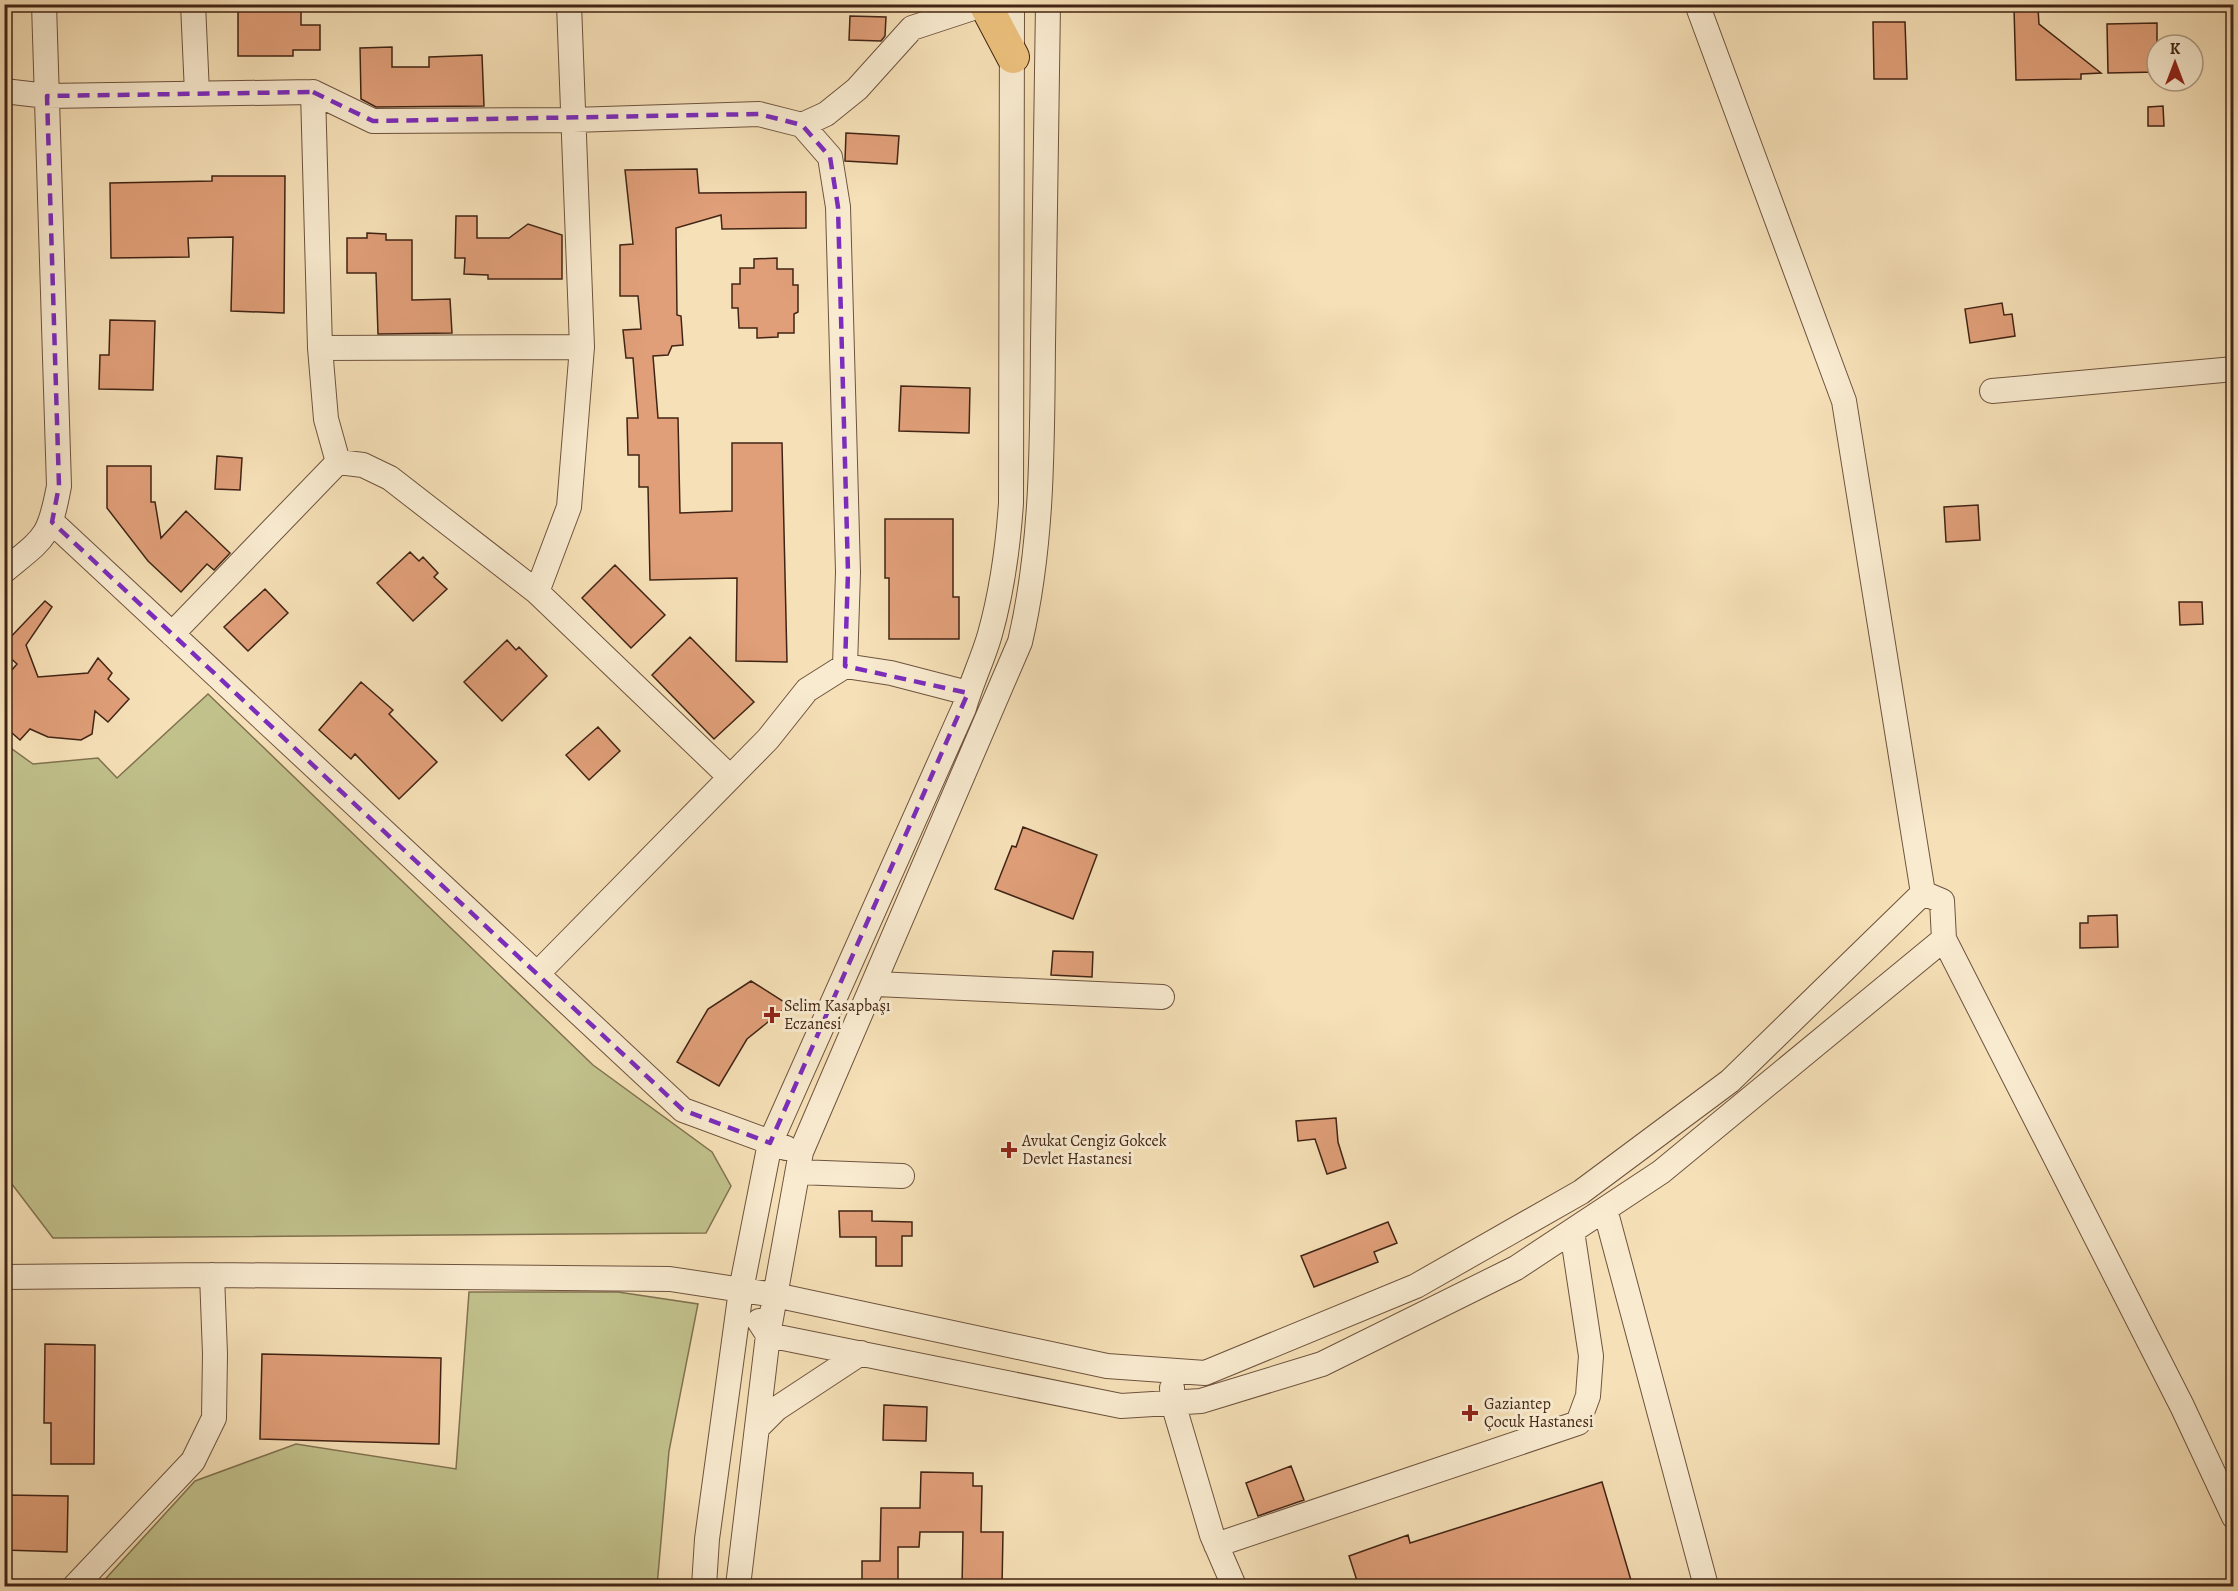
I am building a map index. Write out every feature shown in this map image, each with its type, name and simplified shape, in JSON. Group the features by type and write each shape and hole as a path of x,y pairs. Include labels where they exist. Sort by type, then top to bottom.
{"main road":[{"path":"985,4 1012,57"}],"street":[{"path":"4,571 44,538 52,522 59,486 44,4"},
{"path":"193,4 197,93"},
{"path":"537,592 569,507 582,347 569,4"},
{"path":"802,125 826,114 857,89 912,28 985,4"},
{"path":"704,1587 707,1539 741,1290 770,1143 968,693 989,636 999,597 1007,554 1011,502 1012,4"},
{"path":"738,1587 768,1335 800,1162 1020,642 1029,605 1035,567 1041,467 1048,4"},
{"path":"1697,4 1844,401 1923,893"},
{"path":"4,91 47,96 313,92 373,121 573,120 759,114 802,125 830,158 838,207 848,572 844,666"},
{"path":"313,92 320,348 326,419 338,462"},
{"path":"320,348 582,347"},
{"path":"1992,391 2234,369"},
{"path":"338,462 363,465 390,478 537,592 730,777"},
{"path":"172,634 338,462"},
{"path":"52,522 683,1110 770,1143 800,1162 902,1176"},
{"path":"537,974 768,739 807,690 844,666 891,673 968,693"},
{"path":"1923,893 1942,902 1944,939 2182,1406 2234,1517"},
{"path":"4,1277 212,1275 670,1279 775,1295 1107,1366 1206,1372 1416,1286 1581,1192 1730,1081 1923,893"},
{"path":"741,1290 768,1335 1120,1406 1201,1401 1322,1364 1516,1268 1661,1172 1944,939"},
{"path":"876,984 1162,997"},
{"path":"1605,1209 1706,1587"},
{"path":"1216,1545 1578,1423 1588,1396 1592,1356 1572,1231"},
{"path":"75,1587 193,1461 214,1418 215,1354 212,1275"},
{"path":"758,1427 776,1409 861,1353"},
{"path":"1171,1370 1173,1403 1216,1545 1234,1587"}],"highlighted area":[{"path":"313,92 373,121 759,114 802,125 830,157 838,207 848,572 845,666 968,693 770,1143 683,1110 52,522 59,486 47,96"}],"green space":[{"path":"208,694 593,1065 712,1152 731,1186 706,1233 53,1238 5,1175 5,744 33,764 98,758 117,778"},
{"path":"469,1292 618,1292 698,1304 669,1451 657,1586 99,1586 195,1481 296,1444 456,1469"}],"building":[{"path":"238,4 301,4 301,25 320,25 320,50 293,50 293,56 238,56"},
{"path":"2014,8 2038,8 2039,24 2101,73 2081,74 2081,79 2016,80"},
{"path":"850,16 886,17 885,36 881,41 849,40"},
{"path":"1873,22 1905,22 1907,79 1874,79"},
{"path":"2157,23 2157,33 2145,33 2145,72 2108,73 2107,24"},
{"path":"392,47 392,67 429,67 429,57 482,55 484,106 376,107 361,99 360,48"},
{"path":"2163,106 2164,126 2148,126 2148,107"},
{"path":"846,133 899,136 897,164 845,161"},
{"path":"697,169 699,193 806,192 806,228 722,229 721,215 676,228 677,315 681,316 683,345 672,346 668,355 653,356 658,418 678,418 680,513 732,511 732,443 782,443 787,662 736,661 737,578 650,580 648,487 639,487 639,455 628,455 627,418 638,418 633,358 626,358 623,330 641,329 638,296 620,296 620,245 633,244 625,170"},
{"path":"212,176 285,176 284,313 231,311 233,237 188,238 189,257 111,258 110,183 212,181"},
{"path":"456,216 477,216 477,238 509,238 528,224 562,235 562,279 488,279 488,275 464,274 465,258 455,258"},
{"path":"367,233 386,234 386,240 412,240 412,300 450,299 452,333 378,334 376,273 347,273 347,238 367,238"},
{"path":"777,258 777,269 793,269 793,285 798,285 798,312 794,314 794,333 778,333 778,337 757,338 757,328 739,328 738,308 732,308 732,284 740,284 740,268 754,268 754,259"},
{"path":"2002,303 2004,315 2012,314 2015,336 1970,343 1965,309"},
{"path":"110,320 155,321 153,390 99,389 100,355 109,355"},
{"path":"901,386 970,388 969,433 899,431"},
{"path":"217,456 242,458 240,490 215,489"},
{"path":"107,466 151,466 151,502 155,502 161,538 186,511 230,553 214,570 207,564 181,592 148,561 107,508"},
{"path":"1978,505 1980,540 1946,542 1944,507"},
{"path":"885,519 953,519 953,597 959,597 959,639 889,639 889,578 885,578"},
{"path":"410,552 419,561 423,557 438,573 434,577 447,589 413,621 377,583"},
{"path":"615,565 665,615 631,648 582,598"},
{"path":"265,589 288,613 248,651 224,627"},
{"path":"45,601 52,607 26,645 38,677 88,673 98,658 112,673 108,679 129,699 108,722 95,711 92,734 81,740 48,737 30,729 20,740 4,726 4,679 17,664 4,652 4,644"},
{"path":"2179,602 2202,602 2203,624 2180,625"},
{"path":"690,637 754,702 714,739 652,675"},
{"path":"507,640 516,650 519,647 547,676 502,721 464,682"},
{"path":"361,682 393,710 389,714 437,762 399,799 355,754 351,759 319,730"},
{"path":"598,727 620,751 589,780 566,755"},
{"path":"1023,827 1097,855 1073,919 995,889 1012,846 1016,847"},
{"path":"2117,915 2118,947 2080,948 2080,923 2088,923 2088,916"},
{"path":"1053,951 1093,952 1092,977 1051,975"},
{"path":"751,981 789,1005 747,1039 719,1086 677,1062 708,1009"},
{"path":"1336,1118 1338,1142 1346,1168 1327,1174 1315,1139 1298,1141 1296,1121"},
{"path":"839,1211 872,1211 872,1221 912,1222 912,1236 902,1236 902,1266 876,1266 876,1237 840,1237"},
{"path":"1388,1222 1397,1243 1374,1252 1378,1262 1314,1287 1301,1256"},
{"path":"45,1344 95,1345 94,1464 51,1464 51,1423 44,1423"},
{"path":"262,1354 441,1358 439,1444 260,1439"},
{"path":"884,1405 927,1407 926,1441 883,1440"},
{"path":"1291,1466 1304,1500 1258,1516 1246,1483"},
{"path":"921,1472 973,1473 973,1486 982,1486 981,1532 1003,1532 1002,1587 962,1587 963,1532 920,1532 919,1547 898,1547 898,1587 862,1587 862,1561 880,1561 881,1508 920,1508"},
{"path":"1602,1482 1633,1587 1359,1587 1349,1556 1408,1535 1410,1543"},
{"path":"4,1495 68,1496 67,1552 4,1550"}],"place":[{"name":"Selim Kasapbaşı Eczanesi","path":"772,1015"},
{"name":"Avukat Cengiz Gokcek Devlet Hastanesi","path":"1009,1150"},
{"name":"Gaziantep Çocuk Hastanesi","path":"1470,1413"}]}
